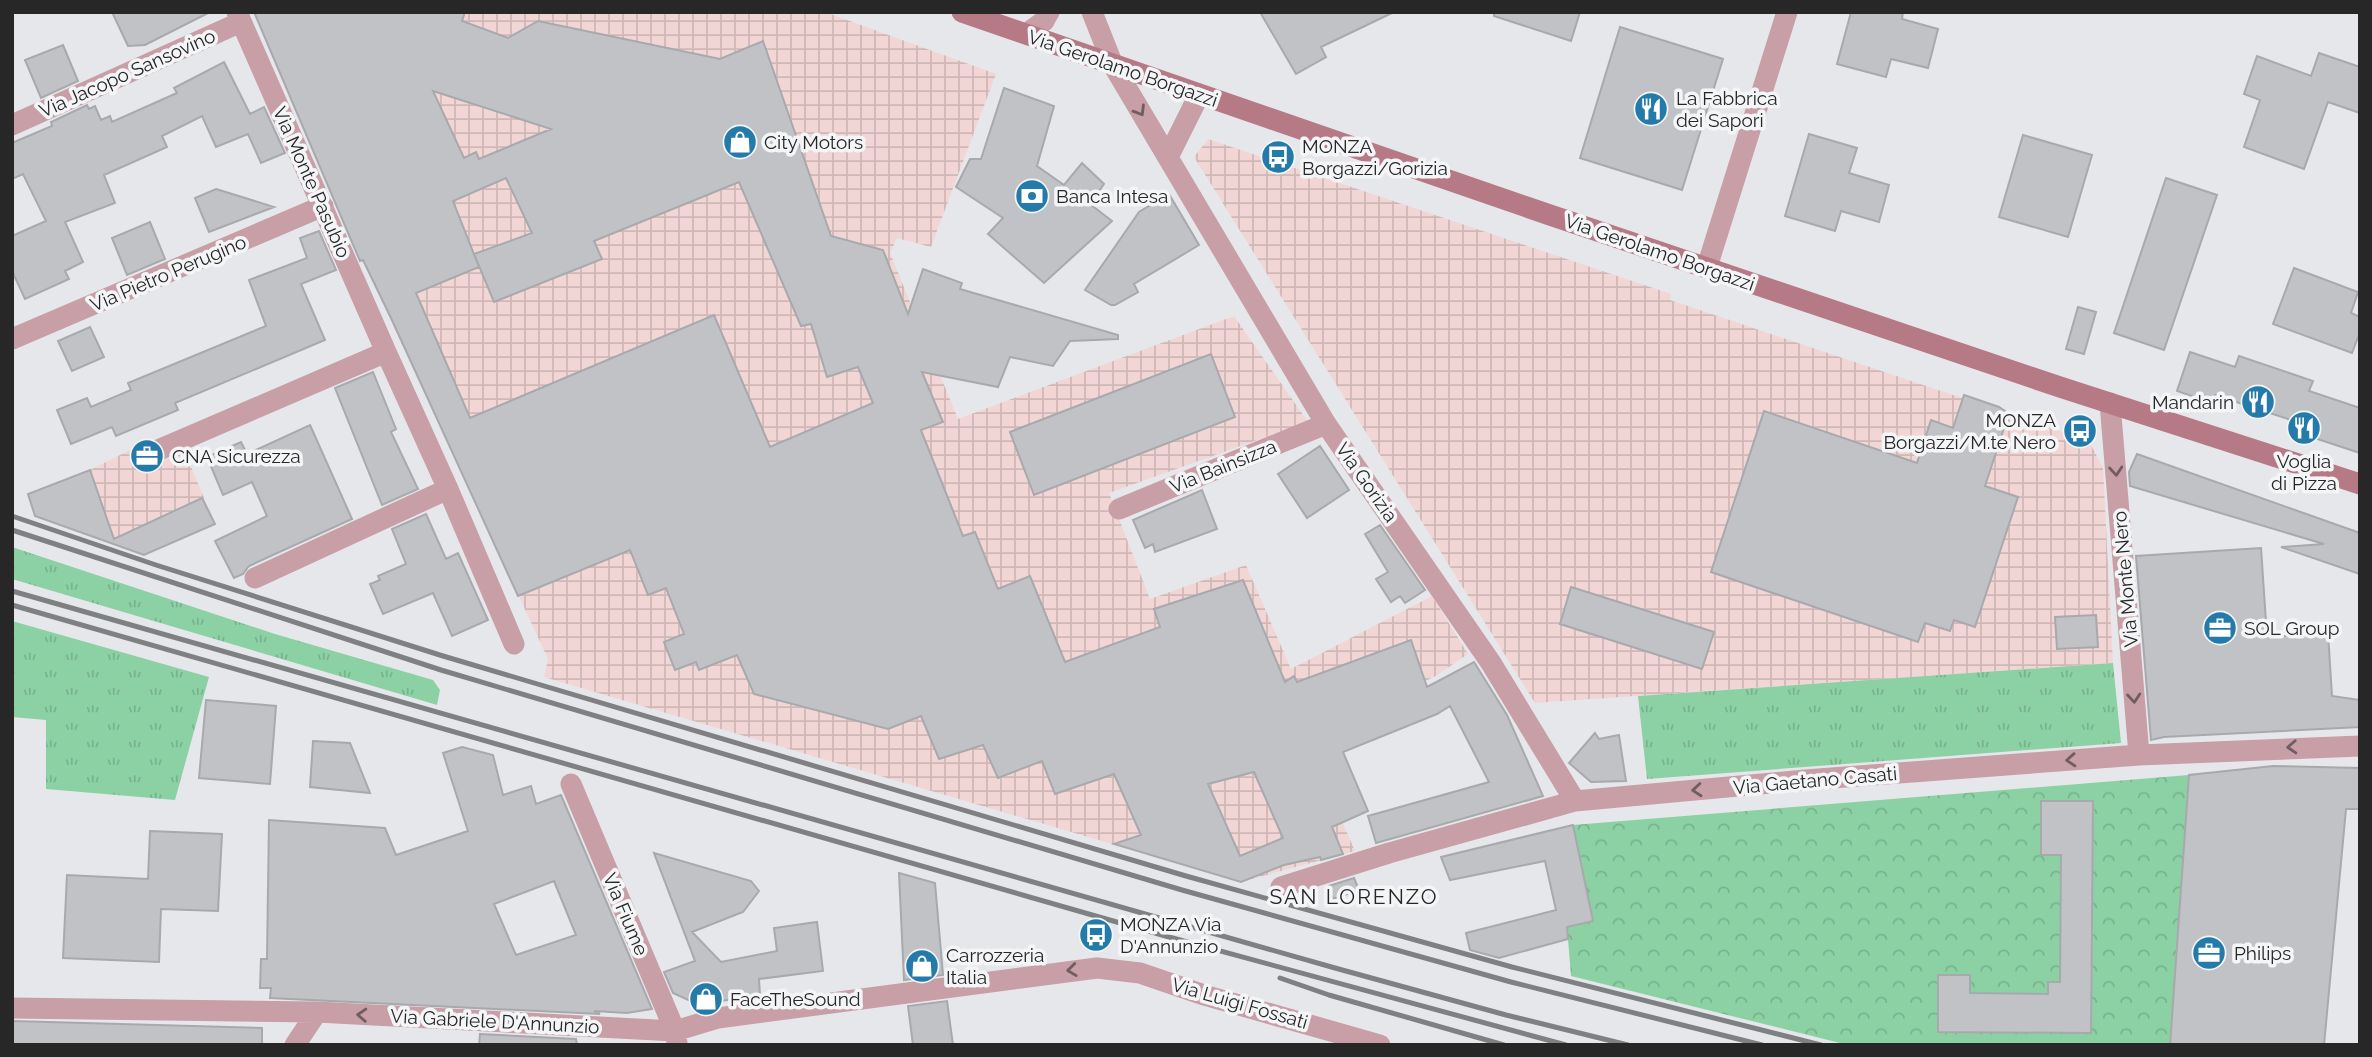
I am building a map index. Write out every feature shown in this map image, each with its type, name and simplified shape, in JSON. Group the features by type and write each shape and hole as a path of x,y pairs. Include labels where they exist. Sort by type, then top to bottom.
{"main road":[{"name":"Via Gerolamo Borgazzi","path":"962,12 1707,267 2360,484"}],"street":[{"path":"1026,34 1044,21 1049,12"},
{"name":"Via Gorizia","path":"1092,12 1113,65 1326,424 1491,663 1575,802"},
{"path":"1707,267 1787,12"},
{"name":"Via Jacopo Sansovino","path":"12,125 239,17"},
{"name":"Via Monte Pasubio","path":"239,17 514,644"},
{"path":"1168,157 1199,95"},
{"name":"Via Pietro Perugino","path":"12,339 323,206"},
{"path":"156,451 386,352"},
{"name":"Via Monte Nero","path":"2110,403 2139,755"},
{"name":"Via Bainsizza","path":"1119,509 1326,424"},
{"path":"255,578 448,489"},
{"name":"Via Gaetano Casati","path":"1281,887 1389,853 1575,802 1805,780 2139,755 2360,746"},
{"name":"Via Fiume","path":"571,785 676,1038"},
{"name":"Via Gabriele D'Annunzio","path":"12,1008 317,1012 676,1038 718,1018 1068,970 1097,968 1140,973"},
{"name":"Via Luigi Fossati","path":"1140,973 1204,995 1380,1045"},
{"path":"295,1045 317,1012"}],"shaded area":[{"path":"254,12 825,12 996,74 931,247 897,238 890,253 958,419 1234,316 1308,422 1109,493 1150,599 1246,565 1291,669 1432,596 1468,654 1434,677 1304,734 1355,851 1241,882 544,677 548,659 355,243"},
{"path":"1208,139 1671,294 1670,300 1962,398 1964,395 1999,407 2005,411 2007,418 2022,430 2036,423 2089,441 2103,468 2113,663 1535,703 1194,157"},
{"path":"150,440 158,461 184,450 215,524 144,555 35,516 28,494 90,470"}],"green space":[{"path":"12,547 275,634 433,680 440,690 437,705 12,579"},
{"path":"12,621 209,677 175,800 46,789 46,720 12,717"},
{"path":"2113,663 2121,743 1647,779 1638,696"},
{"path":"2189,775 2170,1045 1848,1045 1571,976 1567,927 1593,920 1573,825","holes":["2041,801 2093,801 2091,1033 1938,1032 1938,975 1970,975 1970,993 2048,994 2060,982 2061,855 2041,854"]}],"building":[{"path":"112,12 210,12 145,45 128,46"},
{"path":"254,12 465,12 462,21 508,38 538,21 720,59 763,41 831,236 883,250 908,314 923,269 962,283 960,289 1118,335 1118,339 1070,341 1053,366 1010,357 998,387 922,372 943,422 921,430 963,536 975,532 998,589 1030,576 1065,662 1160,627 1154,609 1243,580 1285,682 1294,676 1297,682 1411,640 1427,687 1474,662 1507,715 1543,796 1376,843 1368,816 1489,782 1450,706 1437,714 1343,752 1368,811 1332,827 1343,854 1284,865 1241,882 1114,844 1141,835 1114,774 1055,794 1042,761 998,778 983,745 939,759 921,716 888,729 754,694 737,655 699,670 696,662 675,670 664,642 684,634 666,588 648,595 630,550 518,596 391,318 363,260 360,261","holes":["433,91 551,129 479,159 476,152 464,158","506,178 532,233 474,254 494,302 602,259 594,241 739,182 801,326 811,324 827,377 858,367 873,403 770,447 714,315 470,418 416,293 479,267 453,201","1254,772 1283,838 1240,856 1208,784"]},
{"path":"1260,12 1394,12 1321,47 1326,57 1296,74"},
{"path":"1494,12 1580,12 1571,41 1494,16"},
{"path":"1851,12 1903,12 1902,19 1938,29 1928,68 1891,59 1886,77 1837,64"},
{"name":"La Fabbrica dei Sapori","path":"1620,27 1723,59 1682,190 1580,158"},
{"path":"63,45 78,81 41,98 25,60"},
{"path":"2319,53 2360,67 2360,113 2328,102 2304,169 2244,147 2260,100 2244,94 2257,56 2311,76"},
{"path":"224,62 250,114 264,107 285,153 261,163 248,134 216,147 202,116 162,136 167,147 104,175 115,203 65,222 83,262 65,271 69,279 25,299 12,271 12,236 46,221 23,174 12,179 12,143 52,126 51,122 87,105 89,109 95,106 101,120 110,116 112,122 177,93 174,88"},
{"name":"Banca Intesa","path":"1004,88 1054,106 1037,166 1064,185 1082,163 1104,184 1090,204 1112,221 1044,283 988,234 1003,218 956,187 970,159 981,159"},
{"path":"1809,134 1857,148 1849,173 1889,185 1879,222 1841,211 1835,231 1785,216"},
{"path":"2023,135 2092,155 2068,237 1999,217"},
{"path":"2166,178 2217,195 2164,350 2114,333"},
{"path":"216,189 274,207 209,232 195,198"},
{"path":"1169,194 1199,245 1134,284 1138,292 1115,305 1085,290 1139,212"},
{"path":"150,222 165,259 127,275 112,238"},
{"path":"319,231 336,270 301,284 325,340 175,403 178,410 116,436 112,427 71,444 57,410 87,398 91,407 131,390 128,383 266,326 249,280 307,258 300,238"},
{"path":"2294,268 2358,292 2351,313 2360,317 2360,332 2352,353 2273,324"},
{"path":"2078,307 2096,312 2084,354 2066,349"},
{"path":"90,327 104,357 72,371 58,341"},
{"path":"2190,352 2235,367 2239,356 2313,381 2309,391 2360,408 2360,453 2293,431 2297,422 2215,395 2212,403 2177,391"},
{"path":"1211,354 1235,417 1034,495 1010,432"},
{"path":"373,372 396,429 391,432 418,489 382,505 335,388"},
{"path":"1964,395 2005,411 2006,422 1985,486 2018,497 1975,627 1954,620 1950,631 1925,623 1918,642 1711,572 1764,411 1917,463 1931,420 1953,428"},
{"path":"310,425 352,519 249,566 243,574 234,578 215,541 267,516 252,482 223,495 207,457 241,442 247,454"},
{"path":"1320,446 1349,490 1307,518 1278,474"},
{"path":"2137,454 2360,533 2360,574 2281,547 2324,544 2130,486 2129,472"},
{"path":"90,470 114,539 202,498 215,524 144,555 35,516 28,494"},
{"path":"1202,490 1217,529 1155,552 1153,544 1145,548 1133,520"},
{"path":"426,514 446,559 458,553 488,620 452,636 433,593 383,614 370,584 380,580 378,576 406,564 392,529"},
{"path":"1380,525 1425,590 1405,603 1400,596 1391,602 1376,579 1388,572 1365,534"},
{"path":"2261,548 2267,637 2328,633 2332,696 2360,700 2360,727 2164,737 2151,740 2136,556"},
{"path":"1571,587 1714,632 1702,669 1560,624"},
{"path":"2096,615 2098,647 2057,649 2055,617"},
{"path":"206,700 276,706 270,784 199,778"},
{"path":"1595,733 1599,739 1619,735 1626,781 1591,782 1569,763"},
{"path":"313,741 350,743 370,793 310,787"},
{"path":"462,747 493,755 503,795 531,786 536,804 561,795 652,1009 627,1013 594,1011 600,1014 270,998 271,988 260,988 261,959 267,959 269,820 385,828 396,855 468,831 443,753","holes":["554,881 576,935 516,955 494,904"]},
{"name":"Philips","path":"2273,766 2360,768 2360,809 2346,809 2324,1045 2170,1045 2189,775"},
{"path":"2041,801 2093,801 2091,1033 1938,1032 1938,975 1970,975 1970,993 2048,994 2048,982 2060,982 2061,855 2041,855"},
{"path":"1573,825 1593,921 1567,927 1568,939 1499,958 1470,950 1466,933 1556,910 1545,861 1450,880 1441,857"},
{"path":"150,831 222,834 218,911 161,909 159,962 63,958 67,875 148,879"},
{"path":"654,853 751,881 759,891 743,912 692,932 721,962 777,951 774,928 817,922 823,971 759,979 760,996 697,1004 673,993 664,972 695,961"},
{"path":"899,873 935,883 943,975 904,980"},
{"path":"1354,878 1359,890 1333,899 1329,886"},
{"path":"947,1001 953,1045 913,1045 908,1006"},
{"path":"12,1021 262,1028 262,1045 12,1045"},
{"path":"480,1034 576,1039 577,1045 479,1045"}],"railway":[{"path":"12,516 156,565 443,656 1186,876 1512,967 1821,1045"},
{"path":"12,530 441,670 1182,890 1511,982 1762,1045"},
{"path":"12,591 1335,968 1628,1045"},
{"path":"12,605 1169,937 1566,1045"},
{"path":"1280,978 1329,995 1504,1045"}],"place":[{"name":"La Fabbrica dei Sapori","path":"1651,109"},
{"name":"City Motors","path":"740,142"},
{"name":"MONZA Borgazzi/Gorizia","path":"1278,157"},
{"name":"Banca Intesa","path":"1032,196"},
{"name":"Mandarin","path":"2258,402"},
{"name":"Voglia di Pizza","path":"2304,428"},
{"name":"MONZA Borgazzi/M.te Nero","path":"2080,431"},
{"name":"CNA Sicurezza","path":"147,456"},
{"name":"SOL Group","path":"2220,628"},
{"name":"MONZA Via D'Annunzio","path":"1096,935"},
{"name":"Philips","path":"2209,953"},
{"name":"Carrozzeria Italia","path":"922,966"},
{"name":"FaceTheSound","path":"706,999"}],"district":[{"name":"SAN LORENZO","path":"1354,897"}]}
